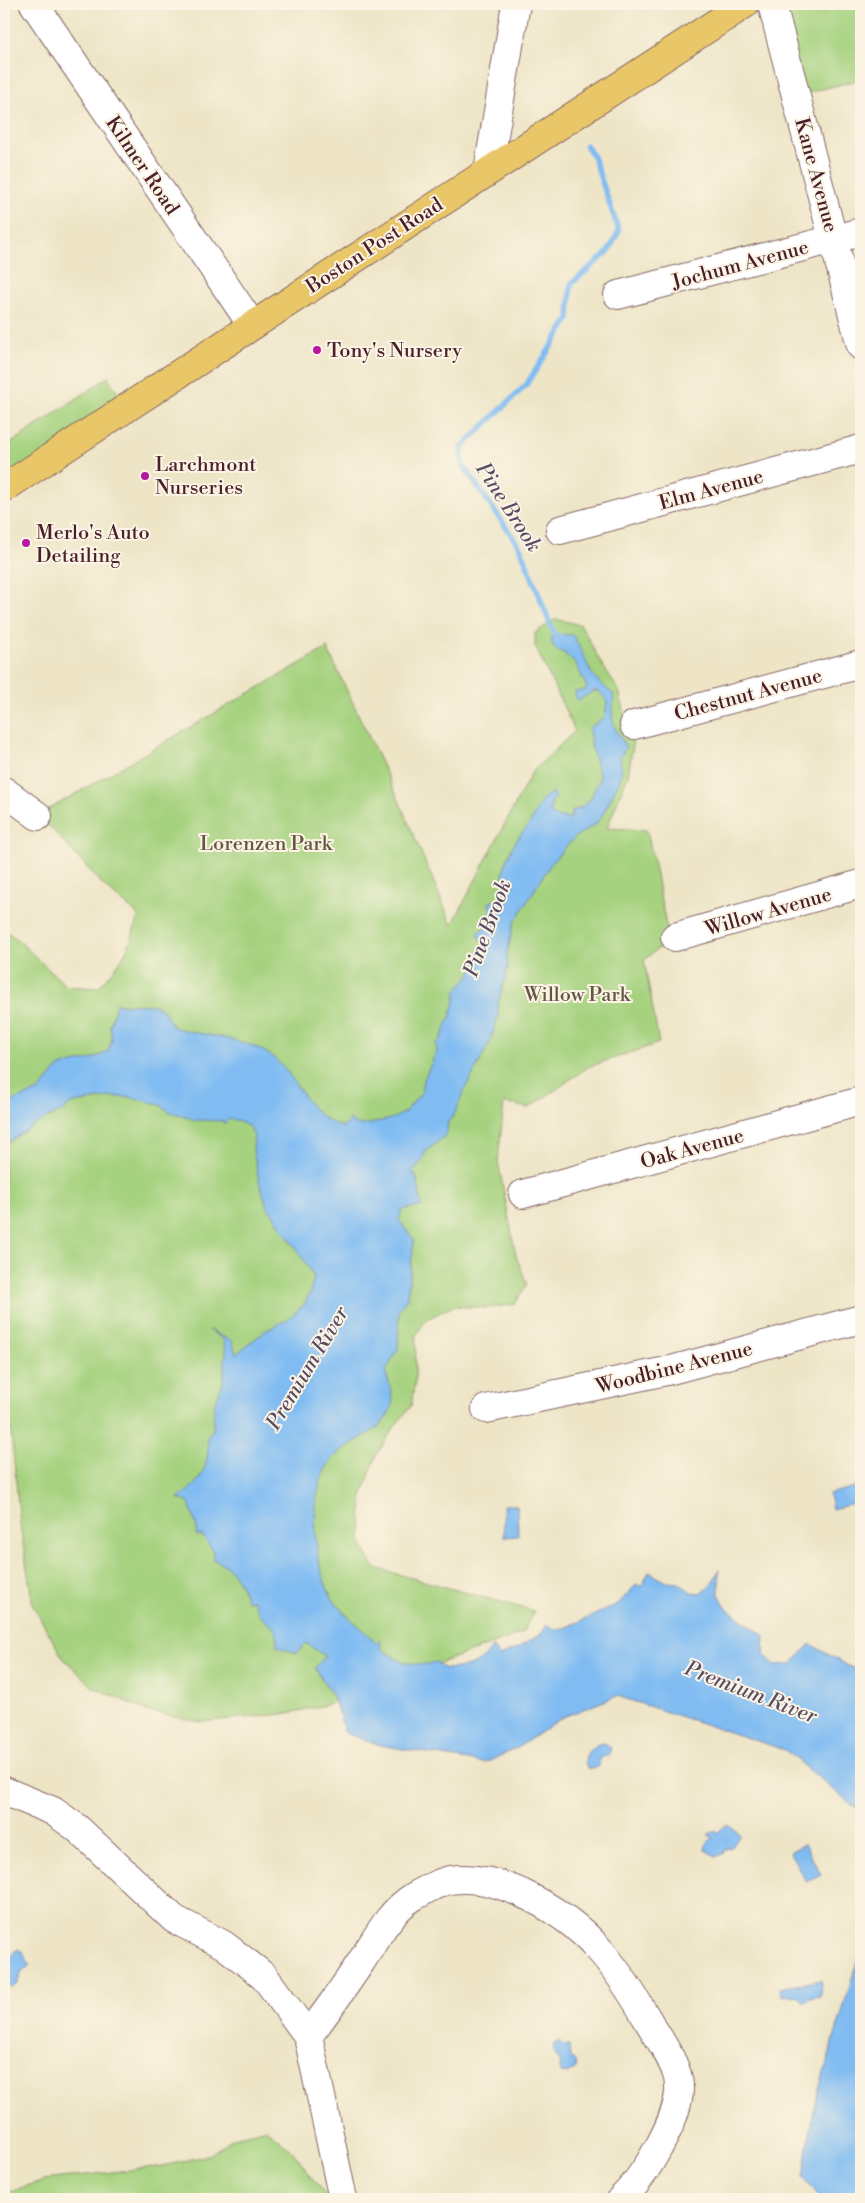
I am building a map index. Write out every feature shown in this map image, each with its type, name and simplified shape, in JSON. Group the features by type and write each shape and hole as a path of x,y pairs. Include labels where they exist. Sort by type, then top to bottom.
{"main road":[{"name":"Boston Post Road","path":"4,488 488,170 745,4"}],"street":[{"name":"Kilmer Road","path":"34,4 252,325"},
{"path":"488,170 516,4"},
{"name":"Kane Avenue","path":"772,4 861,346"},
{"name":"Jochum Avenue","path":"618,296 861,232"},
{"name":"Elm Avenue","path":"560,530 861,449"},
{"name":"Chestnut Avenue","path":"634,724 861,664"},
{"path":"4,791 38,816"},
{"name":"Willow Avenue","path":"675,937 861,884"},
{"name":"Oak Avenue","path":"523,1194 861,1101"},
{"name":"Woodbine Avenue","path":"486,1409 671,1370 861,1319"},
{"path":"4,1791 53,1812 76,1828 174,1919 224,1945 264,1976 308,2036 342,2199"},
{"path":"308,2036 328,2011 390,1917 411,1898 449,1880 470,1879 501,1886 534,1898 559,1914 596,1946 616,1971 670,2056 680,2086 677,2103 669,2125 653,2158 629,2193 621,2199"}],"green space":[{"path":"778,4 861,4 861,79 803,94"},
{"path":"108,377 130,412 4,492 4,448"},
{"path":"556,619 581,625 601,663 619,691 633,745 628,775 607,828 647,830 669,940 644,960 659,1043 588,1067 529,1108 504,1103 498,1161 516,1256 527,1284 515,1304 488,1308 453,1306 427,1319 416,1335 415,1382 411,1406 377,1454 362,1496 361,1544 375,1568 534,1611 522,1633 322,1706 283,1714 200,1722 150,1712 93,1687 63,1658 33,1606 20,1524 9,1409 4,1402 4,930 17,939 66,986 98,988 124,955 138,915 105,887 39,815 327,648 400,803 452,925 532,772 575,731 535,646 535,633"},
{"path":"266,2128 293,2152 328,2199 4,2199 4,2194 44,2180 163,2166 209,2155 233,2138"}],"water":[{"name":"Premium River","path":"554,634 572,635 575,638 592,674 614,695 612,716 614,726 626,747 620,757 622,771 619,782 596,824 576,836 552,862 514,923 507,954 508,967 498,1004 498,1017 489,1044 465,1089 454,1115 448,1122 444,1137 425,1152 423,1159 412,1174 416,1175 422,1206 402,1210 399,1220 414,1240 407,1298 399,1310 398,1349 386,1371 392,1394 391,1408 381,1424 341,1451 325,1470 319,1486 316,1505 315,1525 320,1565 325,1582 335,1603 375,1643 380,1639 381,1648 387,1653 400,1660 414,1664 422,1665 436,1662 445,1669 472,1665 483,1658 492,1647 499,1656 502,1655 540,1635 547,1625 554,1629 564,1628 618,1604 636,1585 642,1586 649,1572 666,1582 679,1583 691,1592 700,1593 711,1585 719,1570 719,1594 726,1608 765,1636 764,1654 775,1665 792,1664 810,1644 861,1673 861,1812 785,1750 617,1696 563,1717 517,1748 485,1763 380,1745 345,1733 333,1696 315,1668 325,1656 306,1643 297,1653 276,1646 276,1631 264,1620 253,1600 247,1601 239,1582 231,1571 214,1560 213,1552 203,1536 196,1535 197,1528 189,1503 178,1498 193,1486 203,1472 207,1456 207,1437 213,1430 214,1405 223,1383 226,1351 223,1339 209,1330 232,1341 236,1354 265,1331 288,1319 304,1305 310,1293 314,1277 267,1206 259,1181 253,1150 254,1137 250,1127 236,1120 229,1119 224,1124 224,1121 193,1120 189,1117 170,1112 159,1104 130,1097 110,1097 70,1104 65,1110 39,1122 4,1145 4,1108 17,1099 39,1091 58,1068 93,1059 108,1051 112,1039 110,1026 116,1004 153,1005 163,1010 173,1027 226,1038 264,1051 283,1067 304,1097 320,1115 330,1122 343,1127 350,1118 353,1124 363,1125 394,1118 405,1112 422,1092 422,1084 437,1051 436,1044 441,1039 453,1009 457,990 469,976 484,945 478,936 479,932 491,923 489,903 503,896 501,889 504,882 504,871 514,844 529,825 541,801 549,794 554,792 555,797 551,804 551,814 560,818 571,818 572,811 582,807 590,800 600,778 591,745 589,728 605,717 607,702 604,696 597,691 591,692 579,700 576,698 575,692 585,690 587,687 576,664 564,653 555,649 551,641"},
{"path":"861,1485 861,1502 832,1509 829,1494"},
{"path":"503,1505 517,1505 518,1536 504,1537"},
{"path":"602,1743 607,1744 611,1748 609,1755 601,1757 598,1767 588,1769 585,1760 586,1756 591,1749"},
{"path":"726,1825 730,1826 740,1835 732,1847 725,1849 723,1854 716,1856 705,1850 706,1843 714,1838 708,1835 715,1830 717,1833"},
{"path":"804,1844 821,1874 806,1882 790,1852"},
{"path":"861,1948 861,2199 822,2199 803,2178 815,2103"},
{"path":"17,1949 22,1951 30,1965 22,1972 17,1984 12,1988 4,1985 4,1968"},
{"path":"821,1980 820,1996 810,1998 805,2003 798,1995 782,1996 780,1988"},
{"path":"559,2041 563,2045 569,2045 570,2056 575,2061 576,2068 568,2074 561,2073 559,2068 560,2061 553,2052 554,2044"}],"waterway":[{"name":"Pine Brook","path":"558,637 554,634 521,549 462,464 462,447 526,385 569,319 571,284 608,252 619,231 593,156 586,145"}],"place":[{"name":"Tony's Nursery","path":"317,350"},
{"name":"Larchmont Nurseries","path":"145,476"},
{"name":"Merlo's Auto Detailing","path":"26,543"}],"park label":[{"name":"Lorenzen Park","path":"266,843"},
{"name":"Willow Park","path":"577,994"}]}
